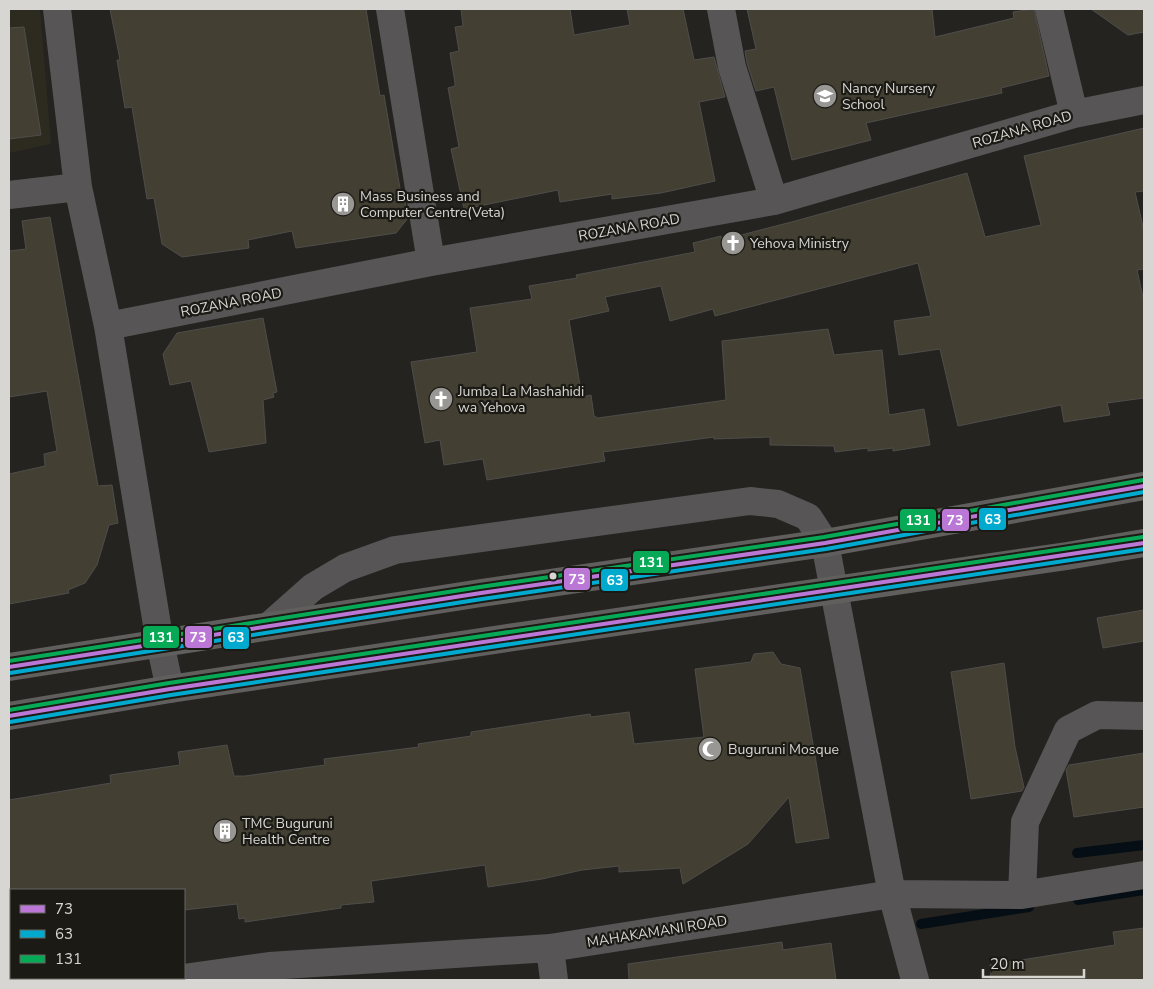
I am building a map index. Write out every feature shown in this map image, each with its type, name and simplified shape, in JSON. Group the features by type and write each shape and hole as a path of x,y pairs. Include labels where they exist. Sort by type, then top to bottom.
{"main road":[{"path":"9,668 270,626 825,543 1144,486"},
{"path":"9,716 170,689 1144,543"}],"street":[{"path":"57,9 78,187 108,326 160,643 170,689"},
{"path":"390,9 432,262"},
{"path":"721,9 732,66 774,201"},
{"path":"1049,9 1074,114"},
{"name":"ROZANA ROAD","path":"108,326 432,262 774,201 1074,114 1144,100"},
{"path":"9,195 78,187"},
{"path":"270,626 313,587 346,568 395,550 750,501 778,504 808,517 825,543 892,894 915,980"},
{"path":"1022,895 1025,822 1068,730 1097,715 1144,716"},
{"name":"MAHAKAMANI ROAD","path":"185,979 550,948 892,894 1022,895 1144,875"},
{"path":"550,948 554,980"},
{"name":"MAHAKAMANI ROAD","path":"169,980 183,979"}],"shaded area":[{"path":"9,9 40,9 51,144 9,153"}],"building":[{"path":"110,9 366,9 380,96 384,95 402,200 405,202 408,218 396,233 296,248 292,231 248,240 249,248 182,257 162,244 154,198 147,199 132,107 125,108 117,60 120,60"},
{"path":"461,9 570,9 574,35 630,25 627,9 683,9 694,60 714,57 725,97 699,102 715,181 661,193 612,199 612,194 560,202 558,190 464,209 451,149 459,147 448,88 455,86 450,53 459,51 455,27 463,26"},
{"path":"747,9 932,9 935,37 1014,18 1013,12 1034,9 1049,76 1001,88 1002,93 866,123 871,140 792,160 774,87 756,91 747,63 745,51 756,49"},
{"path":"1091,9 1144,9 1144,32 1128,35"},
{"path":"24,27 41,135 9,139 9,28"},
{"path":"1144,128 1144,191 1135,192 1144,231 1144,269 1137,270 1144,302 1144,398 1107,403 1110,415 1064,422 1061,405 958,426 940,349 899,355 894,321 931,316 918,263 715,316 713,309 670,321 661,286 605,297 609,311 569,320 582,397 591,395 594,416 598,418 726,400 722,341 828,329 834,355 882,350 889,415 924,409 930,445 893,451 893,448 868,451 868,448 835,452 834,446 770,445 770,437 714,439 714,437 603,452 605,461 487,480 483,459 444,465 440,440 425,443 411,362 477,352 470,308 532,299 529,286 577,278 576,275 695,252 693,243 721,236 722,240 967,173 985,237 1041,225 1024,156"},
{"path":"50,217 98,486 112,485 118,523 109,525 97,565 85,583 68,590 69,593 9,604 9,474 45,466 44,454 57,451 47,391 9,397 9,251 26,249 22,221"},
{"path":"263,318 277,392 273,393 274,397 263,400 266,443 209,452 191,381 170,385 163,354 177,333"},
{"path":"1144,610 1144,641 1103,648 1097,618"},
{"path":"773,652 781,664 800,668 829,838 796,843 789,797 748,844 683,884 680,868 619,872 619,866 582,870 542,879 488,887 485,865 371,881 374,902 341,905 341,908 245,922 245,918 239,919 237,904 185,910 185,889 9,890 9,800 111,783 110,775 180,765 178,752 227,745 234,776 245,776 325,765 324,759 419,747 418,744 471,736 471,732 590,714 591,717 629,712 634,744 704,737 695,669 751,662 754,654"},
{"path":"1004,663 1015,747 1024,787 1022,791 971,799 951,672"},
{"path":"1144,753 1144,807 1074,817 1066,770 1069,765"},
{"path":"1144,928 1144,980 991,980 990,965 1115,945 1113,932"},
{"path":"782,942 783,950 831,943 836,980 629,980 628,964"}],"waterway":[{"path":"1077,853 1144,845"},
{"path":"1078,900 1144,890"},
{"path":"921,924 1029,907"}],"transit line":[{"name":"131","path":"9,661 480,587 824,537 1143,480"},
{"name":"73","path":"9,667 481,593 825,543 1144,486"},
{"name":"63","path":"10,673 482,599 826,549 1144,492"},
{"name":"131","path":"9,710 169,683 1143,537"},
{"name":"73","path":"9,716 170,689 1144,543"},
{"name":"63","path":"10,722 171,695 1144,549"}],"place":[{"name":"Nancy Nursery School","path":"825,96"},
{"name":"Mass Business and Computer Centre(Veta)","path":"343,204"},
{"name":"Yehova Ministry","path":"733,243"},
{"name":"Jumba La Mashahidi wa Yehova","path":"441,399"},
{"name":"Buguruni Mosque","path":"710,749"},
{"name":"TMC Buguruni Health Centre","path":"225,831"}]}
